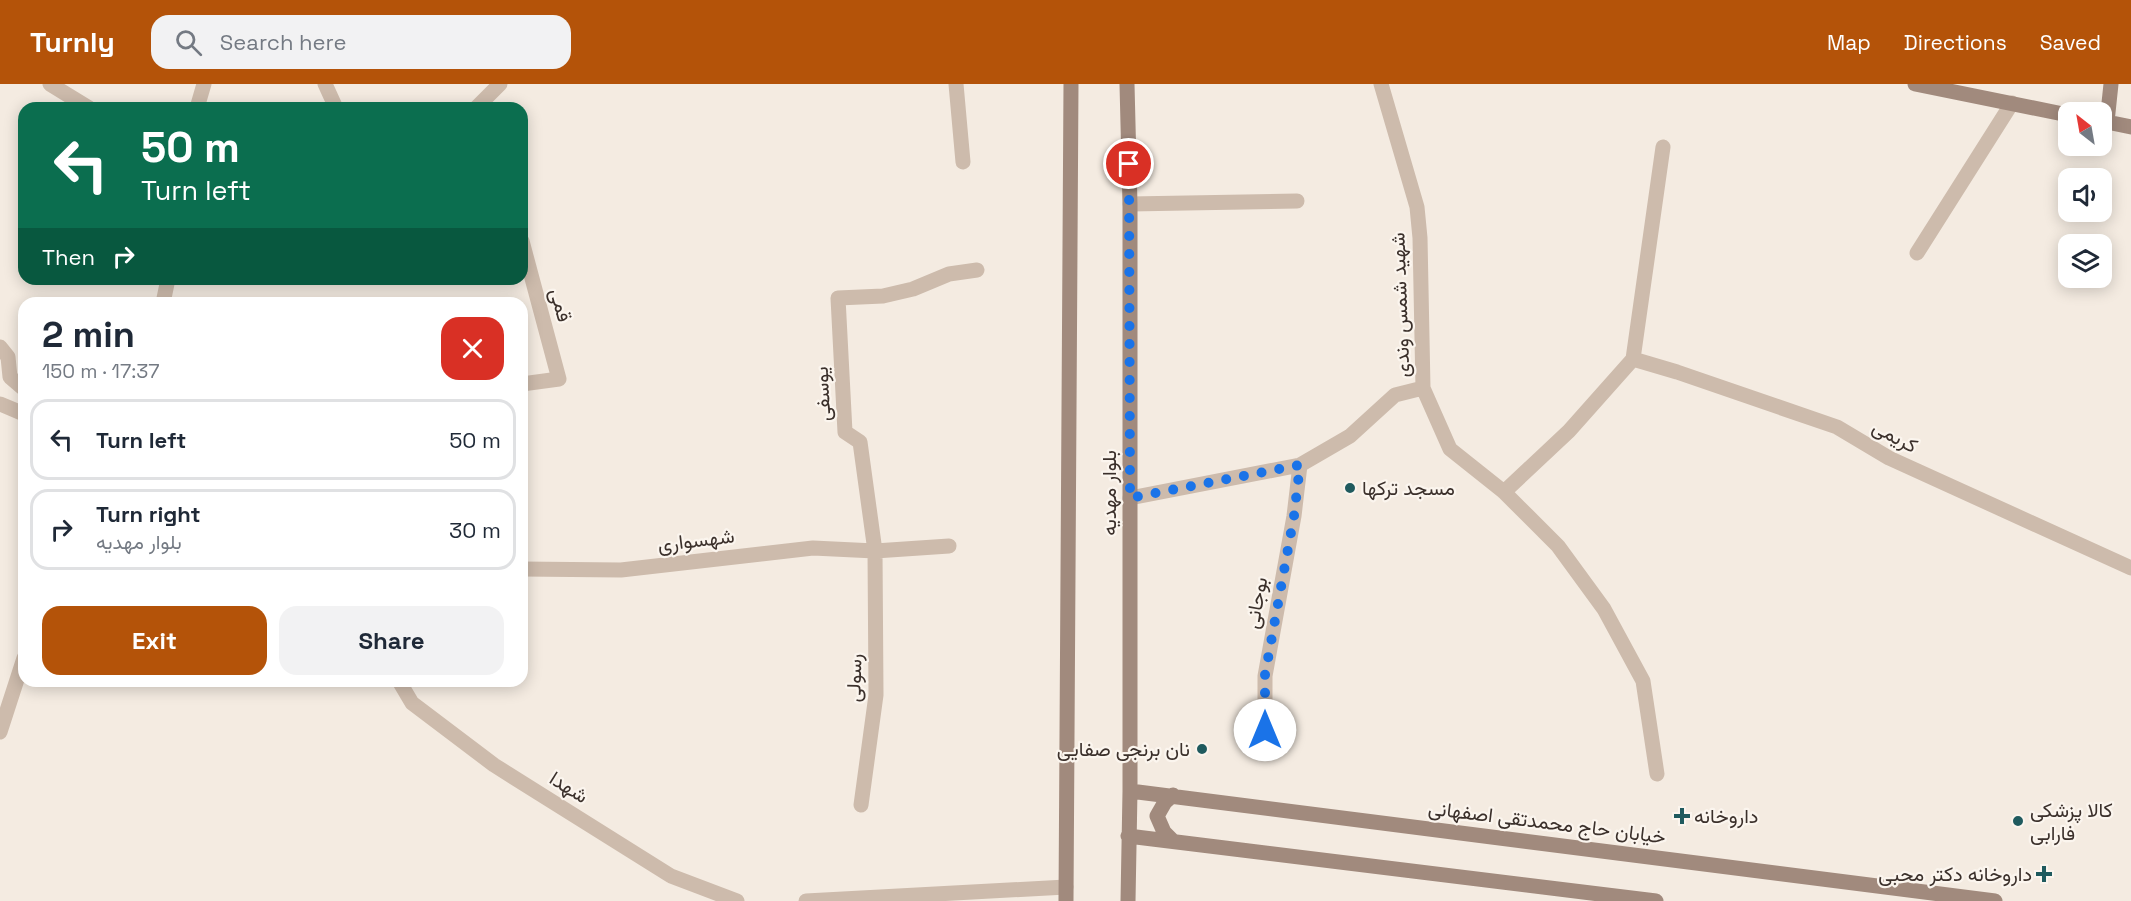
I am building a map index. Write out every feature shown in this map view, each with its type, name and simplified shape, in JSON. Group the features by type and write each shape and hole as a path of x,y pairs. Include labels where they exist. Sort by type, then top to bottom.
{"main road":[{"name":"بلوار مهدیه","path":"1066,894 1071,84"},
{"name":"بلوار مهدیه","path":"1127,84 1130,204 1128,901"},
{"path":"1915,84 2058,113"},
{"path":"2108,102 2111,84"},
{"path":"2112,123 2131,127"},
{"name":"خیابان حاج محمدتقی اصفهانی","path":"1130,791 1995,901"},
{"path":"1172,840 1164,832 1157,816 1165,802 1173,795"},
{"path":"1128,836 1656,901"}],"street":[{"path":"50,84 78,102"},
{"path":"199,102 204,84"},
{"path":"325,84 333,102"},
{"path":"482,102 500,84"},
{"path":"956,84 963,162"},
{"name":"شهید شمس وندی","path":"1381,84 1417,207 1420,238 1423,388 1450,449 1504,492 1558,546 1610,619 1643,681 1656,774"},
{"path":"1917,253 2012,103"},
{"path":"1504,492 1569,431 1633,359 1663,147"},
{"path":"1130,204 1297,201"},
{"name":"قمی","path":"528,263 559,379 528,383"},
{"name":"یوسفی","path":"875,551 860,442 845,432 838,298 883,296 913,289 949,274 977,270"},
{"path":"0,347 8,357 10,377 18,383"},
{"name":"کریمی","path":"1633,359 1837,427 1889,458 2131,568"},
{"path":"1130,498 1300,465 1350,436 1395,395 1423,388"},
{"path":"0,404 18,412"},
{"name":"بوجانی","path":"1265,749 1265,675 1294,516 1300,465"},
{"name":"شهسواری","path":"528,568 621,570 813,548 875,551 949,546"},
{"name":"رسولی","path":"861,805 876,695 875,551"},
{"path":"0,732 18,676"},
{"name":"شهدا","path":"403,687 412,703 494,765 671,876 737,901"},
{"path":"806,901 1066,894"}],"place":[{"name":"مسجد ترکها","path":"1350,488"},
{"name":"نان برنجی صفایی","path":"1202,749"},
{"name":"داروخانه","path":"1682,816"},
{"name":"کالا پزشکی فارابی","path":"2018,821"},
{"name":"داروخانه دکتر محبی","path":"2044,874"}],"route":[{"path":"1129,164 1130,498 1300,465 1294,516 1265,675 1265,730"}]}
